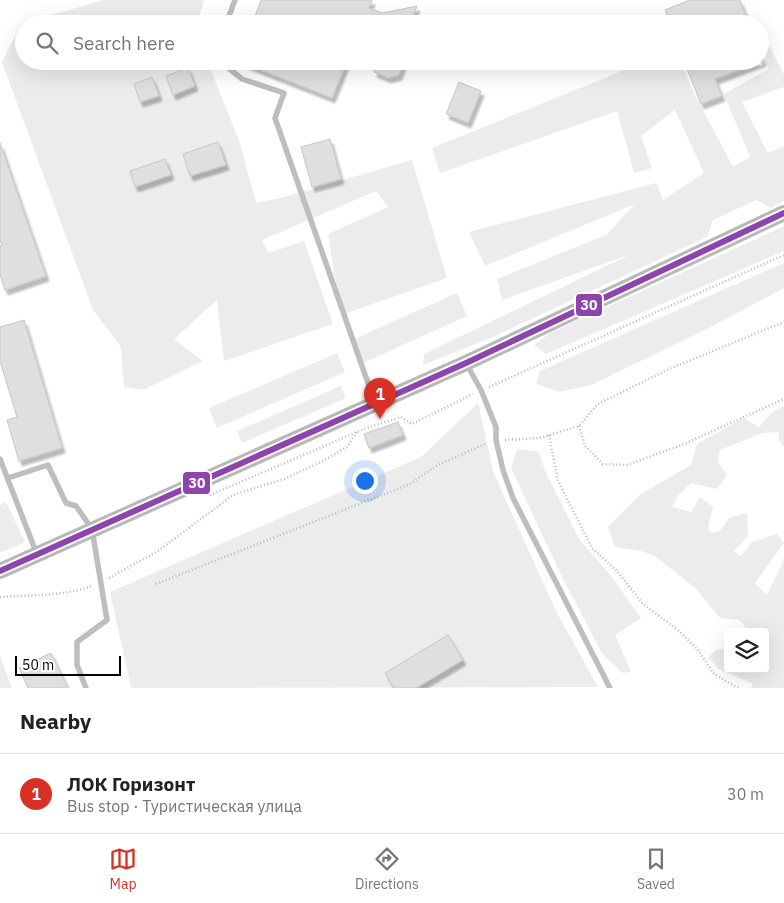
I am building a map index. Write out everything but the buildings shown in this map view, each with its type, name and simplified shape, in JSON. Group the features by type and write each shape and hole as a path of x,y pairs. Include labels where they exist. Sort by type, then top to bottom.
{"street":[{"path":"0,571 92,528 466,363 784,213"}],"lane":[{"path":"229,15 235,0"},
{"path":"232,70 242,78 284,93 275,118 375,404"},
{"path":"466,363 481,390 496,427 496,440 513,498 610,688"},
{"path":"0,459 37,554"},
{"path":"8,478 48,465 66,503 76,506 92,528 107,620 78,642 77,665 86,688"}],"path":[{"path":"204,498 358,432 401,418 412,424 481,390 784,255"},
{"path":"156,584 410,484 436,466 496,440 539,438 579,426 598,404 669,369 784,322"},
{"path":"579,426 585,446 603,464 628,465 684,444 784,399"},
{"path":"0,597 84,589 101,582 158,551 234,495 284,479 347,447 358,432"},
{"path":"549,435 558,482 592,548 618,572 643,604 678,630 697,648 714,674 738,688"}],"shaded area":[{"path":"103,0 204,0 200,15 52,15"},
{"path":"15,36 15,70 211,70 240,143 256,203 284,197 412,160 447,278 341,315 328,234 388,207 376,191 262,240 268,253 304,241 333,324 224,361 217,300 174,339 203,361 143,390 124,387 121,347 93,310 2,62"},
{"path":"769,46 784,74 784,87 742,102 768,153 784,146 784,201 771,208 756,200 713,220 707,237 493,337 423,365 424,354 631,254 502,300 497,279 606,235 635,204 485,266 469,232 656,183 663,200 704,173 675,110 641,136 652,168 634,173 617,111 440,173 432,148 625,70 684,70 733,167 750,157 724,94 769,70"},
{"path":"784,226 784,251 546,354 534,345 550,333"},
{"path":"784,263 784,288 711,327 591,385 560,392 536,384 540,371"},
{"path":"457,293 467,316 363,363 352,340"},
{"path":"337,353 345,372 217,428 209,408"},
{"path":"341,386 346,398 242,443 237,431"},
{"path":"478,403 494,474 556,611 598,687 131,688 110,592 421,457"},
{"path":"784,406 784,447 779,440 779,432 762,433 720,450 718,462 727,475 717,489 691,483 678,496 672,507 691,512 700,497 713,507 708,528 712,533 720,531 729,518 747,513 748,536 734,551 741,556 752,542 777,534 784,543 755,583 767,595 784,560 784,688 751,688 753,684 728,673 769,673 769,628 746,628 739,620 720,618 695,588 655,556 641,551 615,547 608,527 641,494 691,465 697,444 744,418 759,427 771,413"},
{"path":"517,449 539,452 545,471 579,539 611,576 641,618 615,635 631,672 623,673 603,655 561,575 511,468"},
{"path":"6,502 25,542 0,553 0,505"},
{"path":"723,649 724,671 708,658 715,650"},
{"path":"0,656 12,688 0,688"}],"transit line":[{"name":"30","path":"0,571 466,363 784,213"}],"place":[{"name":"ЛОК Горизонт","path":"380,419"}]}
